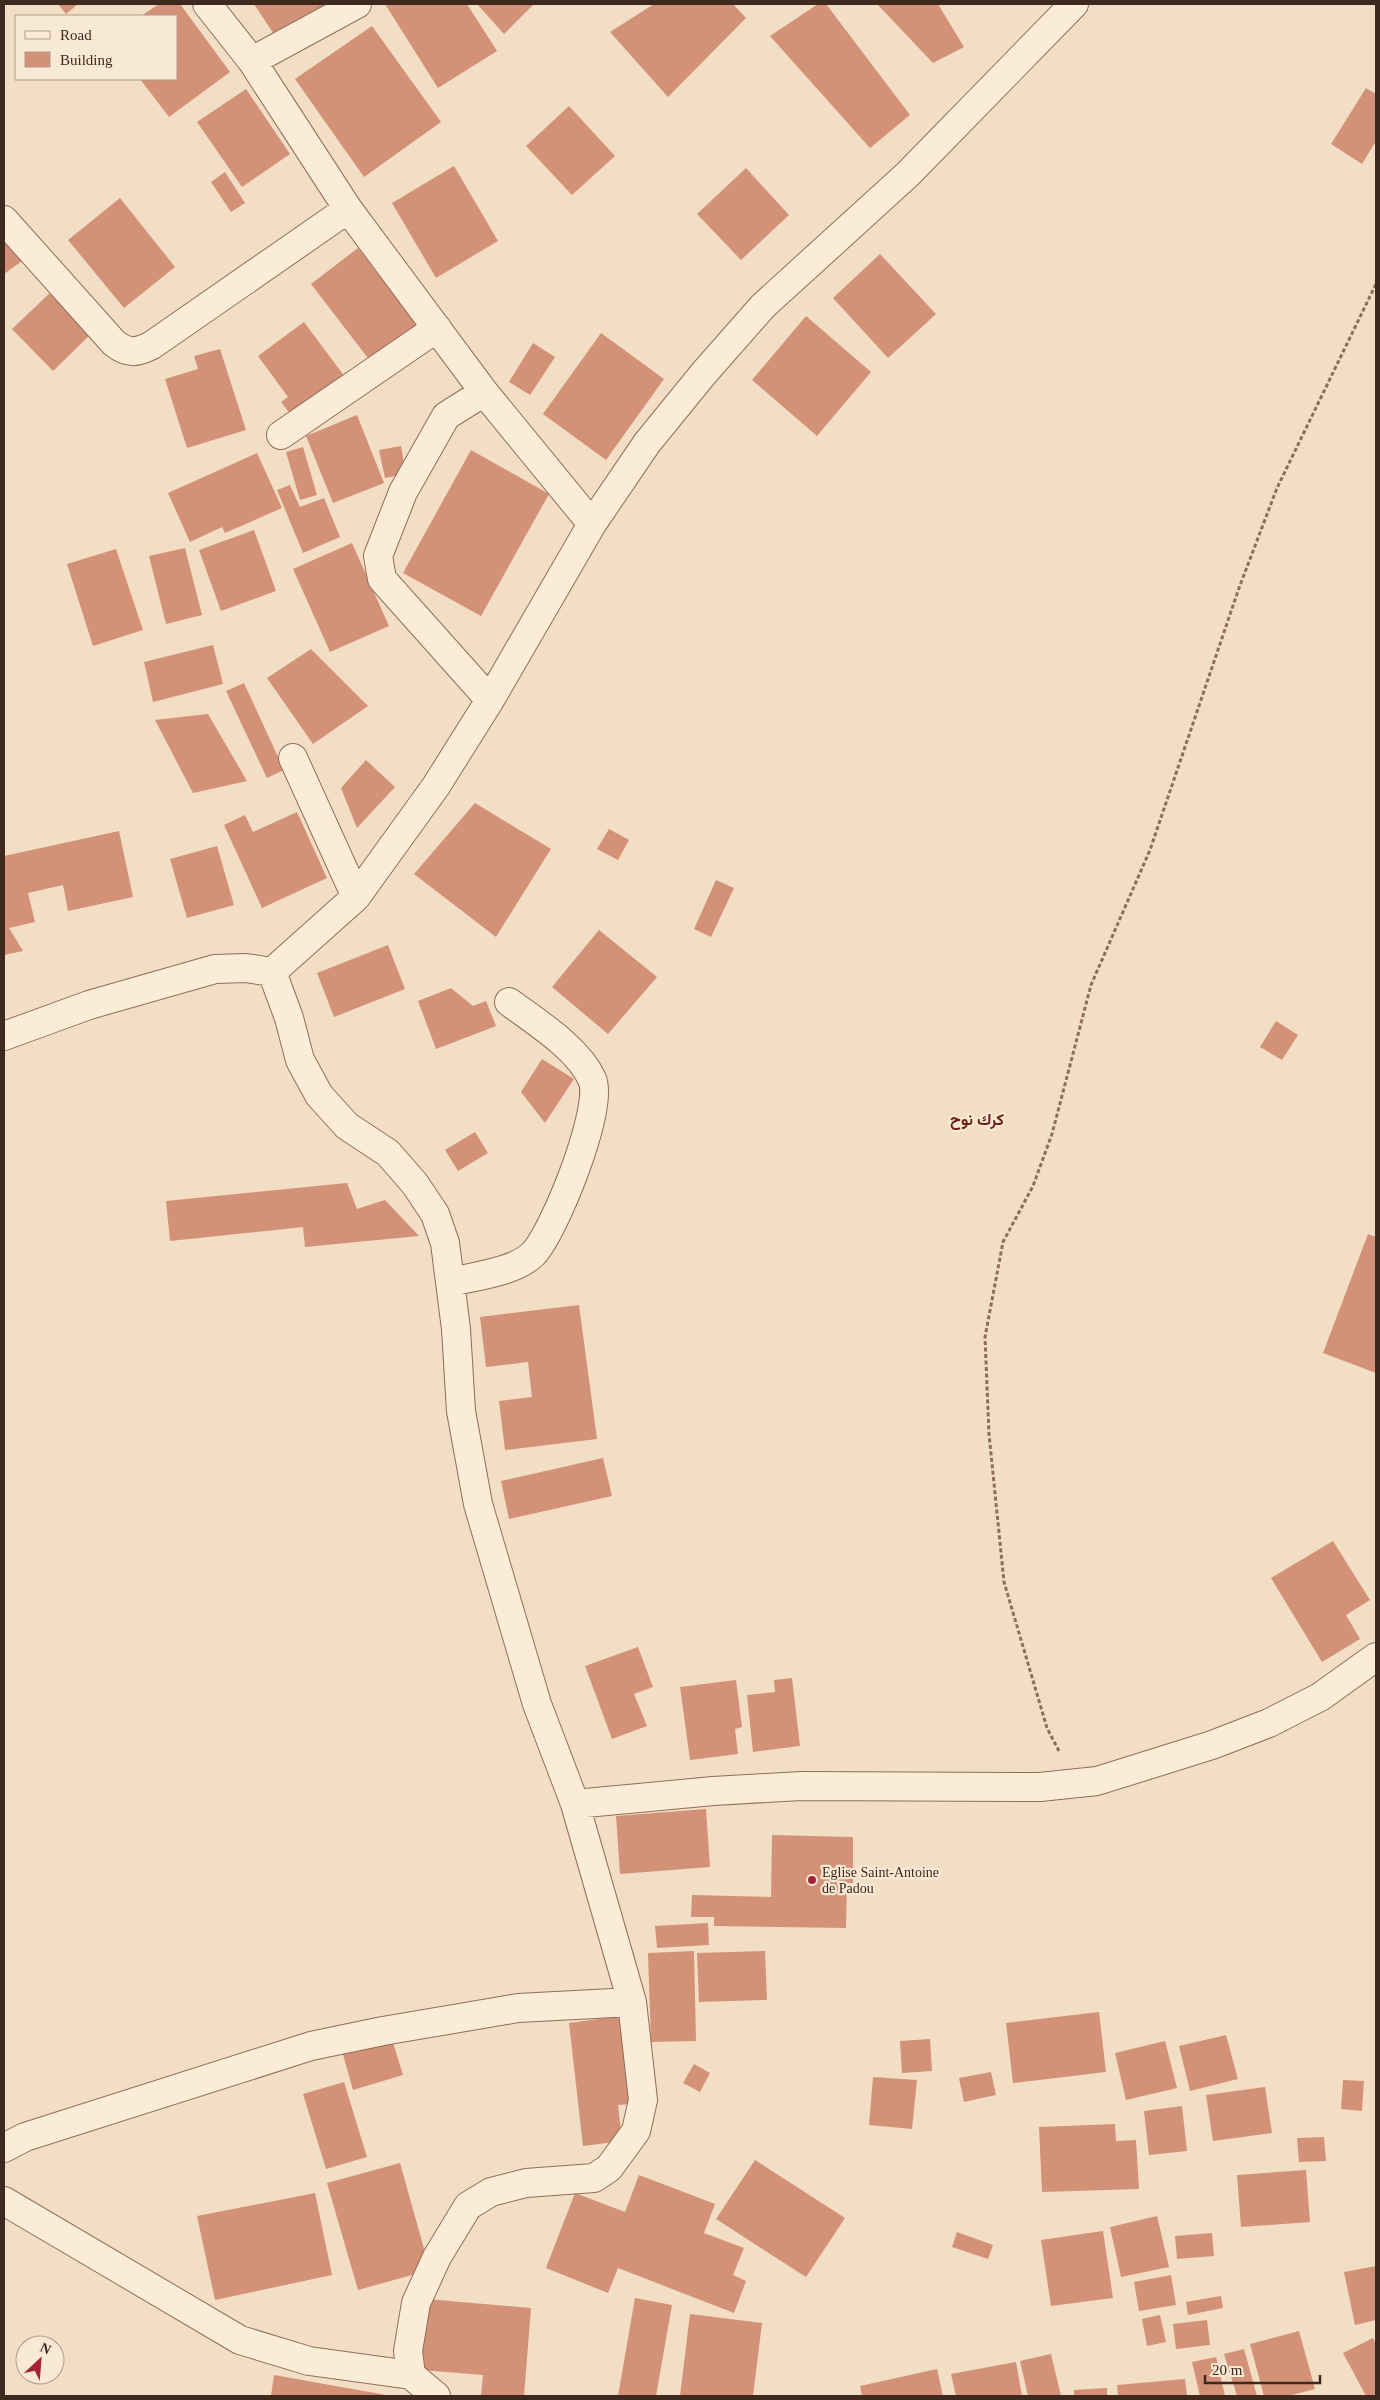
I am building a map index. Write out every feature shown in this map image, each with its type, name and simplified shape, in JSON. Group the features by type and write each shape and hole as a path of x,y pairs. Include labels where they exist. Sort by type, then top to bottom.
{"street":[{"path":"207,4 252,61 348,208 484,392 592,524"},
{"path":"252,61 357,4"},
{"path":"272,972 356,897 436,786 490,700 592,524 647,443 763,306 908,174 1074,4"},
{"path":"4,220 114,343 120,348 136,352 152,345 348,208"},
{"path":"281,435 437,328"},
{"path":"484,392 446,416 404,492 378,556 382,579 490,700"},
{"path":"293,758 356,897"},
{"path":"4,1036 89,1005 215,969 246,968 272,972"},
{"path":"272,972 289,1018 300,1060 319,1095 347,1126 388,1153 416,1184 435,1214 445,1243 456,1329 461,1411 478,1504 537,1704 575,1804 632,2002 643,2100 636,2131 609,2168 594,2178 526,2183 492,2192 468,2206 437,2257 416,2303 408,2352 411,2375"},
{"path":"451,1282 518,1265 538,1248 554,1223 588,1132 594,1104 593,1080 581,1063 558,1038 509,1002"},
{"path":"575,1804 712,1791 801,1786 1040,1787 1097,1781 1212,1745 1269,1723 1320,1697 1376,1657"},
{"path":"4,2148 25,2137 311,2046 383,2030 518,2008 632,2002"},
{"path":"4,2201 240,2340 309,2360 411,2375 436,2396"}],"path":[{"path":"1075,1784 1047,1728 1004,1582 989,1434 985,1337 1003,1242 1033,1186 1052,1134 1091,985 1150,850 1240,588 1277,488 1376,284"}],"building":[{"path":"58,4 78,4 66,14"},
{"path":"159,4 180,4 230,72 169,117 141,80 178,80 178,15 142,15"},
{"path":"254,4 338,4 279,42"},
{"path":"385,4 467,4 497,51 438,88"},
{"path":"477,4 534,4 504,34"},
{"path":"654,4 733,4 746,18 668,97 610,32"},
{"path":"818,4 826,4 910,115 870,148 770,36"},
{"path":"877,4 938,4 964,47 933,63"},
{"path":"372,26 441,122 364,177 295,79"},
{"path":"1366,88 1376,94 1376,141 1362,164 1331,144"},
{"path":"246,89 290,154 242,187 197,122"},
{"path":"569,106 615,156 572,195 526,146"},
{"path":"454,166 498,241 436,278 392,203"},
{"path":"746,168 789,215 741,260 697,214"},
{"path":"225,172 245,203 231,212 211,182"},
{"path":"120,198 175,267 124,308 68,240"},
{"path":"4,236 22,261 4,274"},
{"path":"358,248 418,326 371,362 311,284"},
{"path":"880,254 936,314 888,358 833,298"},
{"path":"51,292 92,333 53,371 12,329"},
{"path":"806,316 871,372 817,436 752,380"},
{"path":"304,322 348,381 295,420 281,402 288,397 258,356"},
{"path":"601,333 664,379 606,460 543,414"},
{"path":"533,343 555,357 530,395 509,382"},
{"path":"220,349 246,430 187,448 165,379 198,369 194,356"},
{"path":"357,415 384,483 333,503 306,436"},
{"path":"401,446 406,474 385,478 379,450"},
{"path":"303,447 317,495 300,500 286,452"},
{"path":"471,450 549,494 481,616 403,573"},
{"path":"257,453 282,508 225,533 222,527 190,542 168,493"},
{"path":"290,485 300,507 324,498 340,537 303,553 277,490"},
{"path":"254,530 276,591 221,611 199,550"},
{"path":"352,543 389,626 330,652 293,569"},
{"path":"185,548 202,615 166,624 149,556"},
{"path":"116,549 143,630 93,646 67,564"},
{"path":"213,645 223,684 153,702 144,662"},
{"path":"311,649 368,706 313,744 267,678"},
{"path":"244,683 284,770 267,778 226,691"},
{"path":"208,714 247,781 193,793 155,720"},
{"path":"366,760 395,787 357,828 341,788"},
{"path":"475,803 551,849 496,937 414,874"},
{"path":"297,812 327,878 262,908 224,825 245,815 253,832"},
{"path":"609,829 629,840 618,860 597,849"},
{"path":"119,831 133,897 68,911 63,885 28,893 35,922 9,928 23,951 4,955 4,856"},
{"path":"217,846 234,905 187,918 170,859"},
{"path":"716,880 734,888 711,937 694,929"},
{"path":"599,930 657,977 608,1034 552,987"},
{"path":"388,945 405,989 334,1017 317,973"},
{"path":"451,988 473,1006 486,1001 496,1026 436,1049 418,1001"},
{"path":"1276,1021 1298,1035 1282,1060 1260,1047"},
{"path":"542,1059 574,1079 545,1123 521,1092"},
{"path":"475,1132 488,1153 458,1171 445,1150"},
{"path":"347,1183 357,1209 385,1200 419,1236 305,1247 303,1227 170,1241 166,1201"},
{"path":"1368,1234 1376,1237 1376,1373 1323,1353"},
{"path":"579,1305 597,1439 505,1450 499,1401 532,1397 528,1362 486,1367 480,1317"},
{"path":"603,1458 612,1496 509,1519 501,1481"},
{"path":"1333,1541 1370,1600 1346,1615 1360,1639 1322,1662 1271,1578"},
{"path":"638,1647 653,1687 634,1694 647,1726 612,1739 585,1666"},
{"path":"792,1678 800,1746 753,1752 747,1695 775,1692 774,1680"},
{"path":"736,1680 742,1727 735,1729 738,1754 690,1760 680,1687"},
{"path":"706,1809 710,1867 620,1874 616,1816"},
{"name":"Eglise Saint-Antoine de Padou","path":"772,1835 853,1837 853,1883 847,1883 846,1928 714,1926 714,1917 691,1917 692,1895 771,1897"},
{"path":"708,1923 709,1945 657,1948 655,1926"},
{"path":"694,1951 696,2041 651,2042 648,1953"},
{"path":"765,1951 767,2000 699,2002 697,1953"},
{"path":"1099,2012 1106,2072 1013,2083 1006,2023"},
{"path":"620,2016 630,2104 618,2105 622,2141 583,2146 569,2023"},
{"path":"1226,2035 1238,2079 1190,2091 1179,2046"},
{"path":"391,2036 403,2075 353,2090 342,2051"},
{"path":"930,2039 932,2071 902,2073 900,2041"},
{"path":"1165,2041 1177,2088 1126,2100 1115,2053"},
{"path":"694,2064 710,2073 700,2092 683,2083"},
{"path":"991,2072 996,2095 964,2102 959,2078"},
{"path":"873,2077 917,2080 912,2129 869,2125"},
{"path":"1343,2080 1364,2081 1362,2111 1341,2109"},
{"path":"344,2082 367,2157 326,2169 303,2094"},
{"path":"1265,2087 1272,2133 1213,2141 1206,2095"},
{"path":"1182,2106 1187,2151 1149,2155 1144,2111"},
{"path":"1115,2124 1116,2141 1136,2140 1139,2189 1042,2192 1039,2127"},
{"path":"1324,2137 1326,2161 1299,2162 1297,2138"},
{"path":"755,2160 845,2218 806,2277 716,2219"},
{"path":"400,2163 430,2270 358,2290 327,2183"},
{"path":"1306,2170 1310,2222 1241,2227 1237,2175"},
{"path":"639,2175 715,2204 704,2233 744,2248 733,2275 746,2281 734,2313 618,2268 608,2293 546,2268 575,2193 625,2212"},
{"path":"315,2193 332,2275 215,2300 197,2216"},
{"path":"1157,2216 1169,2267 1121,2277 1110,2227"},
{"path":"1103,2231 1113,2298 1051,2306 1041,2240"},
{"path":"957,2232 993,2245 988,2259 952,2247"},
{"path":"1212,2233 1214,2256 1177,2259 1175,2236"},
{"path":"1376,2266 1376,2320 1355,2325 1344,2272"},
{"path":"1171,2275 1176,2305 1139,2311 1134,2282"},
{"path":"1221,2296 1223,2308 1188,2315 1186,2302"},
{"path":"635,2298 672,2305 656,2396 618,2396"},
{"path":"427,2299 531,2308 524,2396 481,2396 483,2375 421,2370"},
{"path":"690,2314 762,2323 753,2396 680,2396"},
{"path":"1160,2315 1166,2342 1147,2346 1142,2319"},
{"path":"1207,2320 1210,2345 1176,2349 1173,2324"},
{"path":"1299,2331 1315,2389 1288,2396 1264,2396 1250,2344"},
{"path":"1373,2338 1376,2344 1376,2396 1366,2396 1343,2353"},
{"path":"1244,2349 1257,2396 1237,2396 1224,2354"},
{"path":"1051,2354 1061,2396 1028,2396 1020,2361"},
{"path":"1216,2357 1225,2396 1200,2396 1192,2362"},
{"path":"1016,2362 1022,2396 956,2396 951,2374"},
{"path":"937,2369 943,2396 862,2396 860,2386"},
{"path":"274,2375 386,2395 386,2396 271,2396"},
{"path":"1185,2379 1187,2396 1118,2396 1117,2385"},
{"path":"1107,2388 1107,2396 1074,2396 1074,2390"}],"place":[{"name":"Eglise Saint-Antoine de Padou","path":"812,1880"}],"district":[{"name":"كرك نوح","path":"977,1119"}]}
